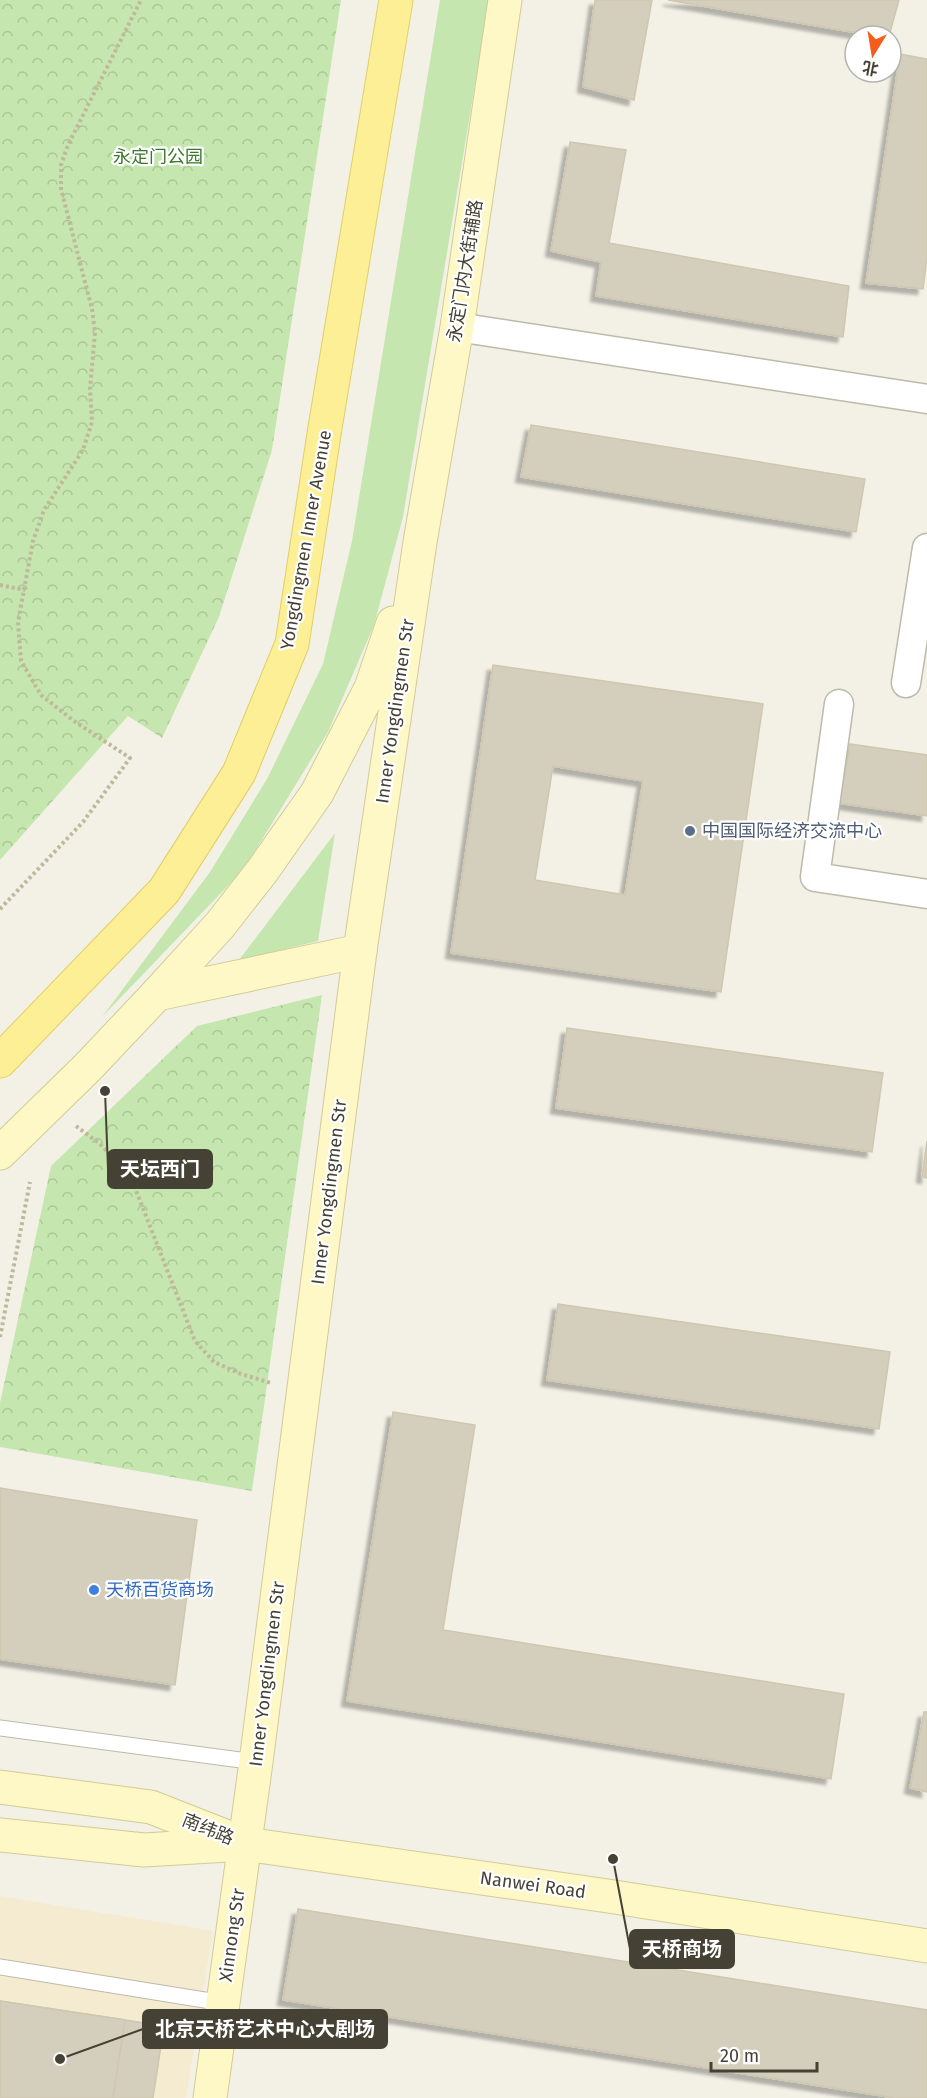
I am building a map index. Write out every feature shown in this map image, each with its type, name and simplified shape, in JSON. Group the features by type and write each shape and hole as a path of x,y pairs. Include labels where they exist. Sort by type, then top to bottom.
{"main road":[{"name":"Yongdingmen Inner Avenue","path":"0,1062 164,891 239,773 292,644 324,434 396,0"}],"street":[{"name":"永定门内大街辅路","path":"420,542 457,327 505,0"},
{"path":"457,327 927,399"},
{"path":"0,1153 52,1103 220,925 263,870 317,793 371,688 420,542"},
{"name":"Inner Yongdingmen Str","path":"245,1844 360,951 420,542"},
{"path":"906,683 927,548"},
{"path":"839,704 815,877 927,894"},
{"path":"157,994 360,951"},
{"name":"南纬路","path":"0,1787 151,1807 245,1844"},
{"name":"南纬路","path":"0,1835 144,1850 245,1844"},
{"name":"Nanwei Road","path":"245,1844 608,1896 927,1946"},
{"name":"Xinnong Str","path":"210,2098 245,1844"}],"lane":[{"path":"0,1728 256,1762"},
{"path":"0,1967 223,2002"}],"path":[{"path":"0,909 83,822 130,758 74,721 41,695 21,661 18,622 33,541 44,510 83,450 92,422 90,389 95,332 92,309 61,189 62,165 68,145 141,0"},
{"path":"0,585 25,590"},
{"path":"52,1103 84,1134 100,1144 122,1167 135,1188 195,1341 214,1362 241,1374 304,1392"},
{"path":"0,1337 30,1182"}],"shaded area":[{"path":"0,1896 213,1931 186,2098 0,2098"}],"green space":[{"name":"永定门公园","path":"0,0 341,0 272,450 219,617 162,738 128,716 0,860"},
{"path":"440,0 489,0 403,517 374,625 328,732 244,869 102,1017 210,872 267,779 323,664 352,541"},
{"path":"335,833 318,941 239,960"},
{"path":"322,995 252,1491 0,1447 0,1403 51,1166 197,1026"}],"building":[{"path":"595,0 652,0 634,100 583,87"},
{"path":"668,0 899,0 892,24 843,24 843,30"},
{"path":"903,55 927,59 927,257 923,289 866,283 896,84 903,84"},
{"path":"570,142 626,150 609,243 849,286 843,337 596,296 601,262 551,251"},
{"path":"531,425 865,479 856,532 521,477"},
{"name":"中国国际经济交流中心","path":"493,665 763,704 721,992 451,953","holes":["553,766 643,781 625,895 535,880"]},
{"path":"850,744 927,755 927,816 839,803"},
{"path":"567,1028 883,1073 872,1152 556,1108"},
{"path":"927,1141 927,1178 922,1177"},
{"path":"558,1304 890,1352 879,1429 547,1380"},
{"path":"393,1412 475,1425 443,1630 844,1694 831,1779 347,1701"},
{"name":"天桥百货商场","path":"0,1488 197,1520 175,1685 0,1659"},
{"path":"924,1712 927,1712 927,1792 910,1788"},
{"path":"298,1909 927,2010 927,2098 895,2098 283,2000"},
{"path":"0,2001 164,2026 153,2098 0,2098"},
{"path":"0,2001 125,2020 113,2098 0,2098"}],"place":[{"name":"中国国际经济交流中心","path":"690,831"},
{"name":"天坛西门","path":"105,1091"},
{"name":"天桥百货商场","path":"94,1590"},
{"name":"天桥商场","path":"613,1859"},
{"name":"北京天桥艺术中心大剧场","path":"60,2059"}]}
